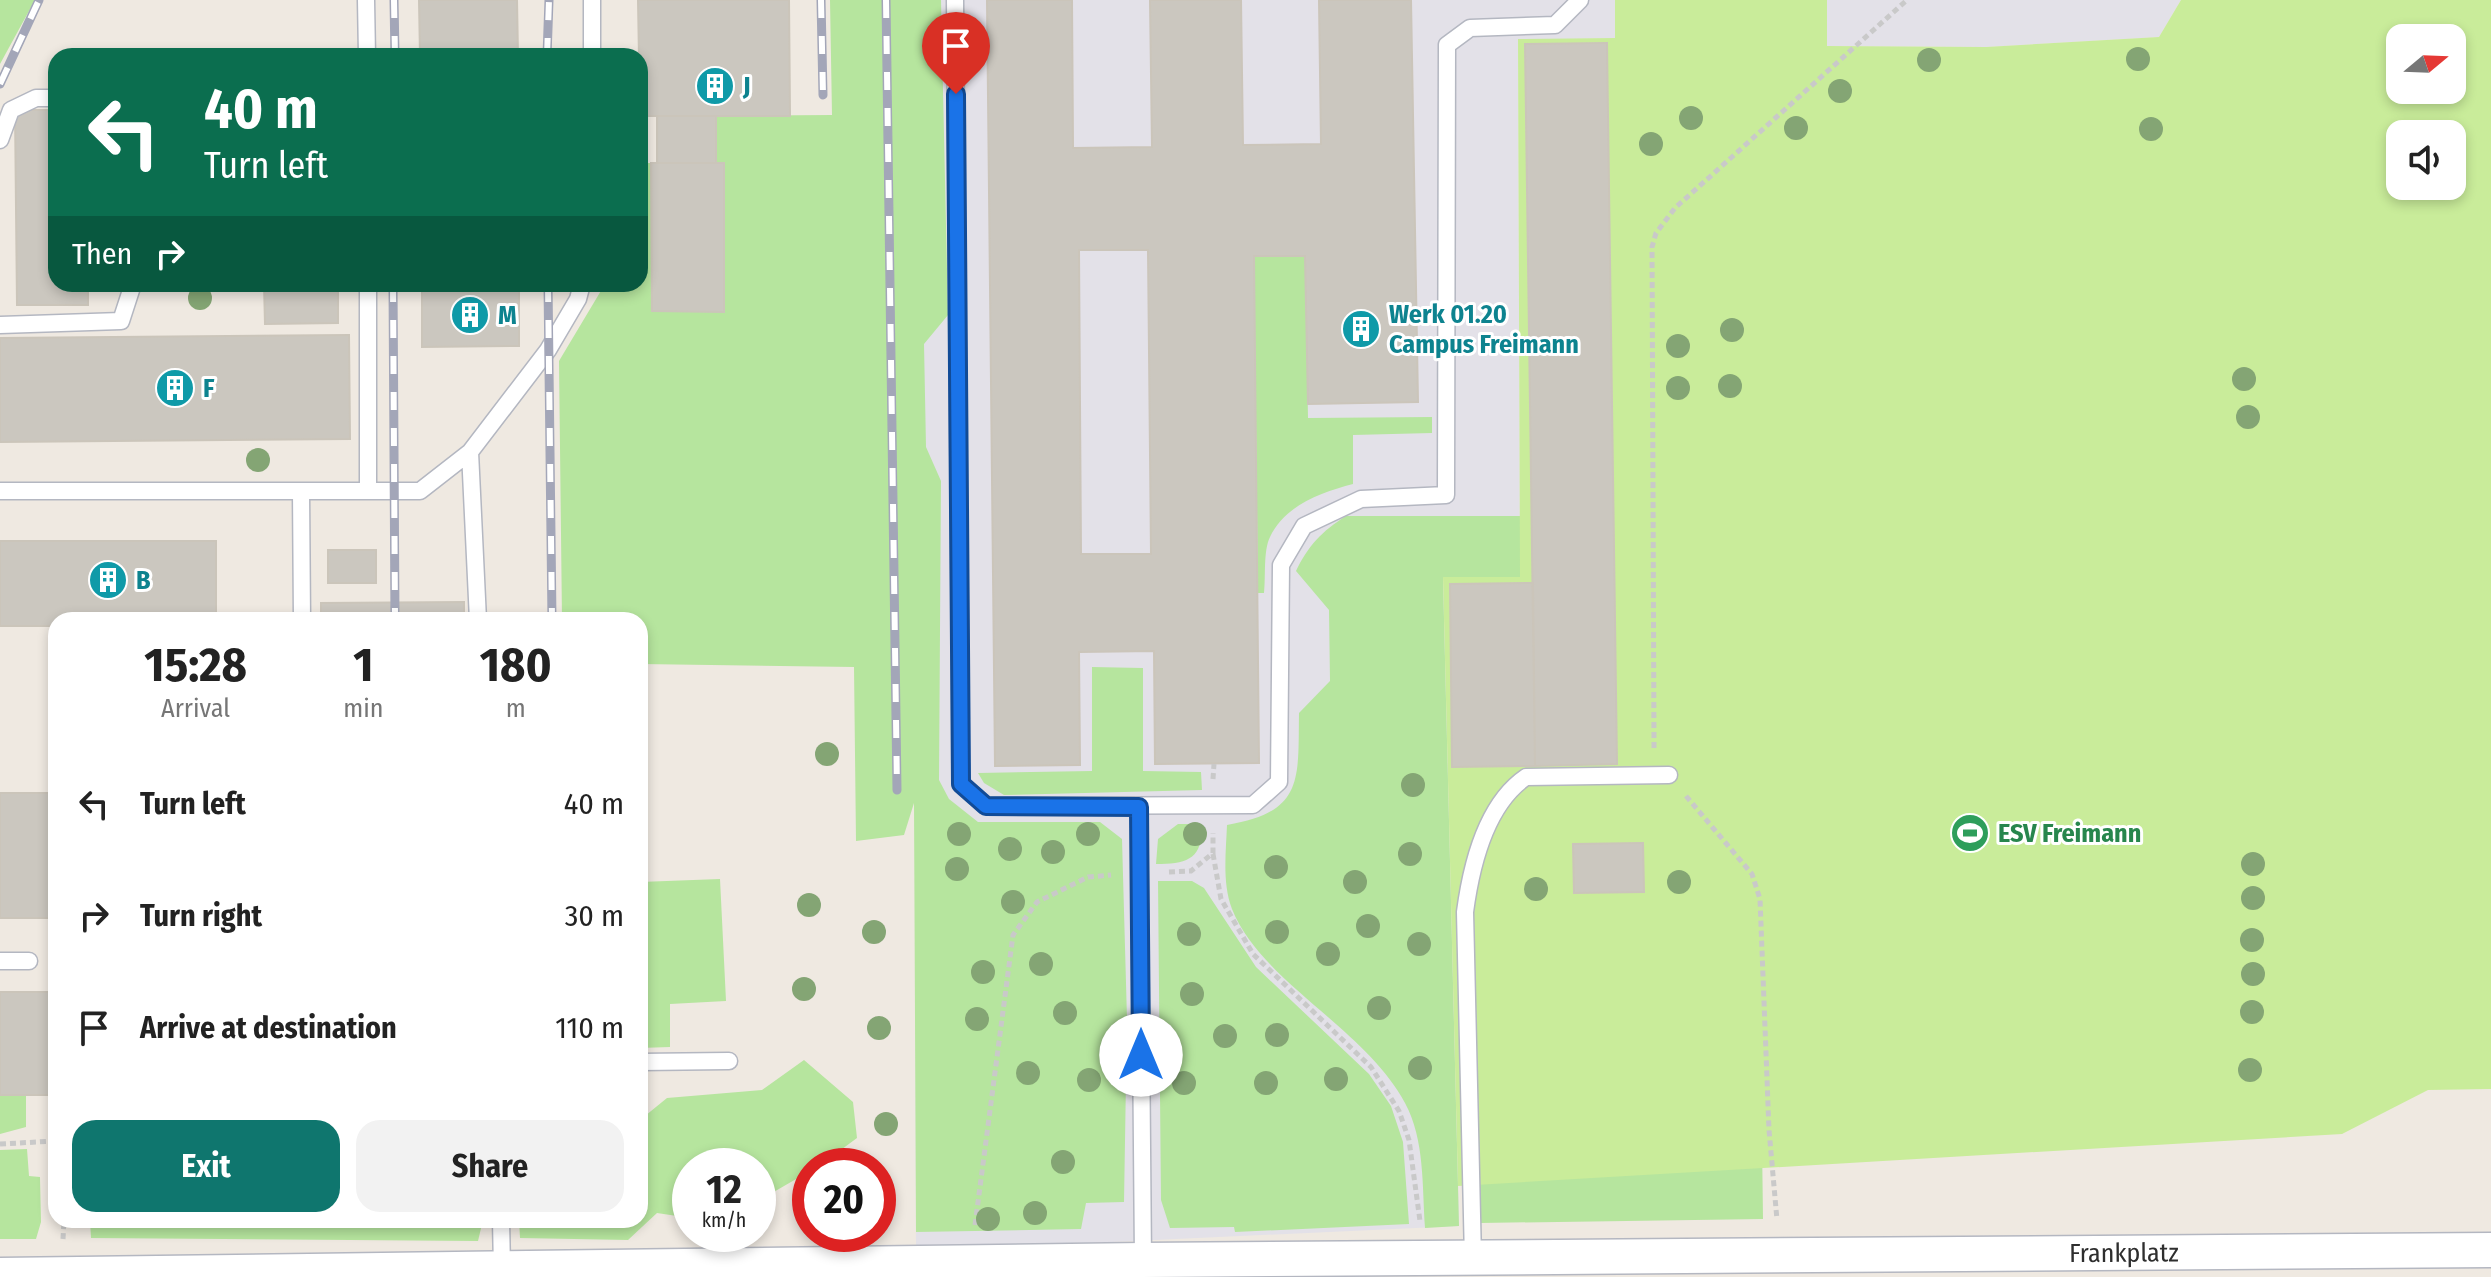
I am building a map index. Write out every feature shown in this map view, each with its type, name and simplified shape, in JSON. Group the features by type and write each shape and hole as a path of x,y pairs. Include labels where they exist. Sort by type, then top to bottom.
{"street":[{"name":"Frankplatz","path":"0,1275 1143,1260 1473,1259 1780,1266 2491,1250"}],"lane":[{"path":"366,0 367,48"},
{"path":"592,0 592,48"},
{"path":"955,0 961,784 986,806 1139,807 1253,805 1279,782 1281,565 1304,526 1361,499 1446,495 1447,45 1470,28 1555,25 1580,0"},
{"path":"0,140 11,110 36,98 48,98"},
{"path":"0,325 121,321 130,292"},
{"path":"368,292 368,491"},
{"path":"0,491 420,491 470,452 548,350 580,292"},
{"path":"470,452 478,612"},
{"path":"301,491 302,612"},
{"path":"1473,1259 1465,912 1470,870 1505,797 1526,777 1669,775"},
{"path":"1139,807 1143,1260"},
{"path":"0,961 29,961"},
{"path":"648,1062 729,1061"},
{"path":"501,1228 502,1269"}],"path":[{"path":"1780,1266 1769,1130 1760,899 1752,874 1669,775 1652,738 1652,247 1656,233 1675,208 1907,0"},
{"path":"1214,764 1213,853 1221,899 1253,954 1371,1067 1399,1111 1409,1140 1422,1233"},
{"path":"974,1238 1013,935 1037,902 1088,877 1191,871 1213,853"},
{"path":"0,1144 48,1141"}],"shaded area":[{"path":"904,0 1615,0 1616,38 1518,40 1520,577 1443,577 1459,1226 916,1251 915,843"},
{"path":"1827,0 2181,0 2159,37 1986,47 1827,46"}],"green space":[{"path":"0,0 35,0 0,64"},
{"path":"830,0 941,0 948,315 924,344 926,447 941,481 939,780 949,799 978,822 1100,822 1122,839 1127,1019 1124,1202 1086,1203 1081,1229 916,1232 914,803 904,835 856,841 854,667 648,664 648,612 562,612 559,361 600,292 648,292 648,163 651,163 652,311 724,311 724,164 716,163 716,116 832,115"},
{"name":"ESV Freimann","path":"1615,0 1827,0 1827,46 1986,47 2159,37 2181,0 2491,0 2491,1089 2428,1090 2342,1134 1458,1186 1443,577 1520,577 1518,39 1615,38"},
{"path":"1254,256 1305,256 1308,418 1432,417 1432,433 1353,435 1353,484 1329,491 1285,516 1270,537 1266,549 1264,593 1258,593"},
{"path":"1346,516 1520,516 1520,577 1443,578 1459,1226 1425,1228 1419,1148 1405,1103 1365,1051 1266,960 1246,935 1232,909 1227,889 1227,825 1252,819 1283,802 1292,789 1296,774 1299,713 1330,681 1329,610 1296,571 1316,540"},
{"path":"1092,667 1143,668 1143,771 1201,772 1202,790 1004,795 984,783 978,773 1092,771"},
{"path":"1178,824 1201,824 1200,845 1185,861 1156,864 1158,839"},
{"path":"720,879 726,1001 670,1004 670,1047 648,1048 648,882"},
{"path":"1158,881 1192,881 1204,888 1256,967 1369,1074 1391,1106 1403,1142 1409,1224 1235,1232 1234,1227 1170,1228 1161,1200"},
{"path":"804,1060 853,1102 857,1138 843,1148 792,1148 792,1181 776,1191 776,1148 672,1148 672,1215 657,1213 648,1221 648,1113 667,1098 762,1090"},
{"path":"0,1095 26,1095 26,1127 0,1134"},
{"path":"1762,1141 1763,1219 1480,1223 1479,1148"},
{"path":"27,1149 29,1176 40,1177 41,1222 36,1239 0,1239 0,1150"},
{"path":"90,1228 481,1228 478,1241 91,1238"},
{"path":"519,1228 641,1228 628,1240 520,1238"}],"building":[{"path":"419,0 517,0 518,48 420,48"},
{"name":"J","path":"638,0 789,0 790,116 648,116 648,48 639,48"},
{"name":"Werk 01.20 Campus Freimann","path":"987,0 1072,0 1073,148 1152,147 1150,0 1241,0 1243,145 1321,144 1319,0 1411,0 1418,402 1308,404 1305,256 1254,256 1259,763 1155,764 1154,651 1079,652 1080,765 995,766","holes":["1079,250 1148,250 1151,554 1081,554"]},
{"path":"1607,43 1617,764 1535,766 1525,44"},
{"path":"15,110 48,110 48,292 88,292 88,305 17,305"},
{"path":"657,116 716,116 716,163 657,163"},
{"name":"J","path":"651,163 724,163 724,312 652,311"},
{"path":"264,292 338,292 338,323 265,324"},
{"name":"M","path":"422,292 519,292 519,346 422,347"},
{"name":"F","path":"349,335 350,439 0,442 0,338"},
{"name":"B","path":"0,541 216,541 216,612 48,612 48,626 0,626"},
{"path":"328,550 376,550 376,583 328,583"},
{"path":"1533,583 1535,766 1452,767 1450,584"},
{"path":"464,602 464,612 321,612 321,603"},
{"path":"0,793 48,793 48,918 0,918"},
{"path":"1643,843 1644,892 1574,893 1573,844"},
{"path":"0,992 48,992 48,1095 0,1095"}],"railway":[{"path":"0,84 39,0"},
{"path":"394,0 395,48"},
{"path":"547,48 549,0"},
{"path":"821,0 823,95"},
{"path":"886,0 897,790"},
{"path":"393,292 395,612"},
{"path":"548,292 552,612"}],"place":[{"name":"J","path":"715,86"},
{"name":"M","path":"470,315"},
{"name":"Werk 01.20 Campus Freimann","path":"1361,329"},
{"name":"F","path":"175,388"},
{"name":"B","path":"108,580"},
{"name":"ESV Freimann","path":"1970,833"}],"route":[{"path":"956,94 961,784 986,806 1139,807 1141,1055"}]}
